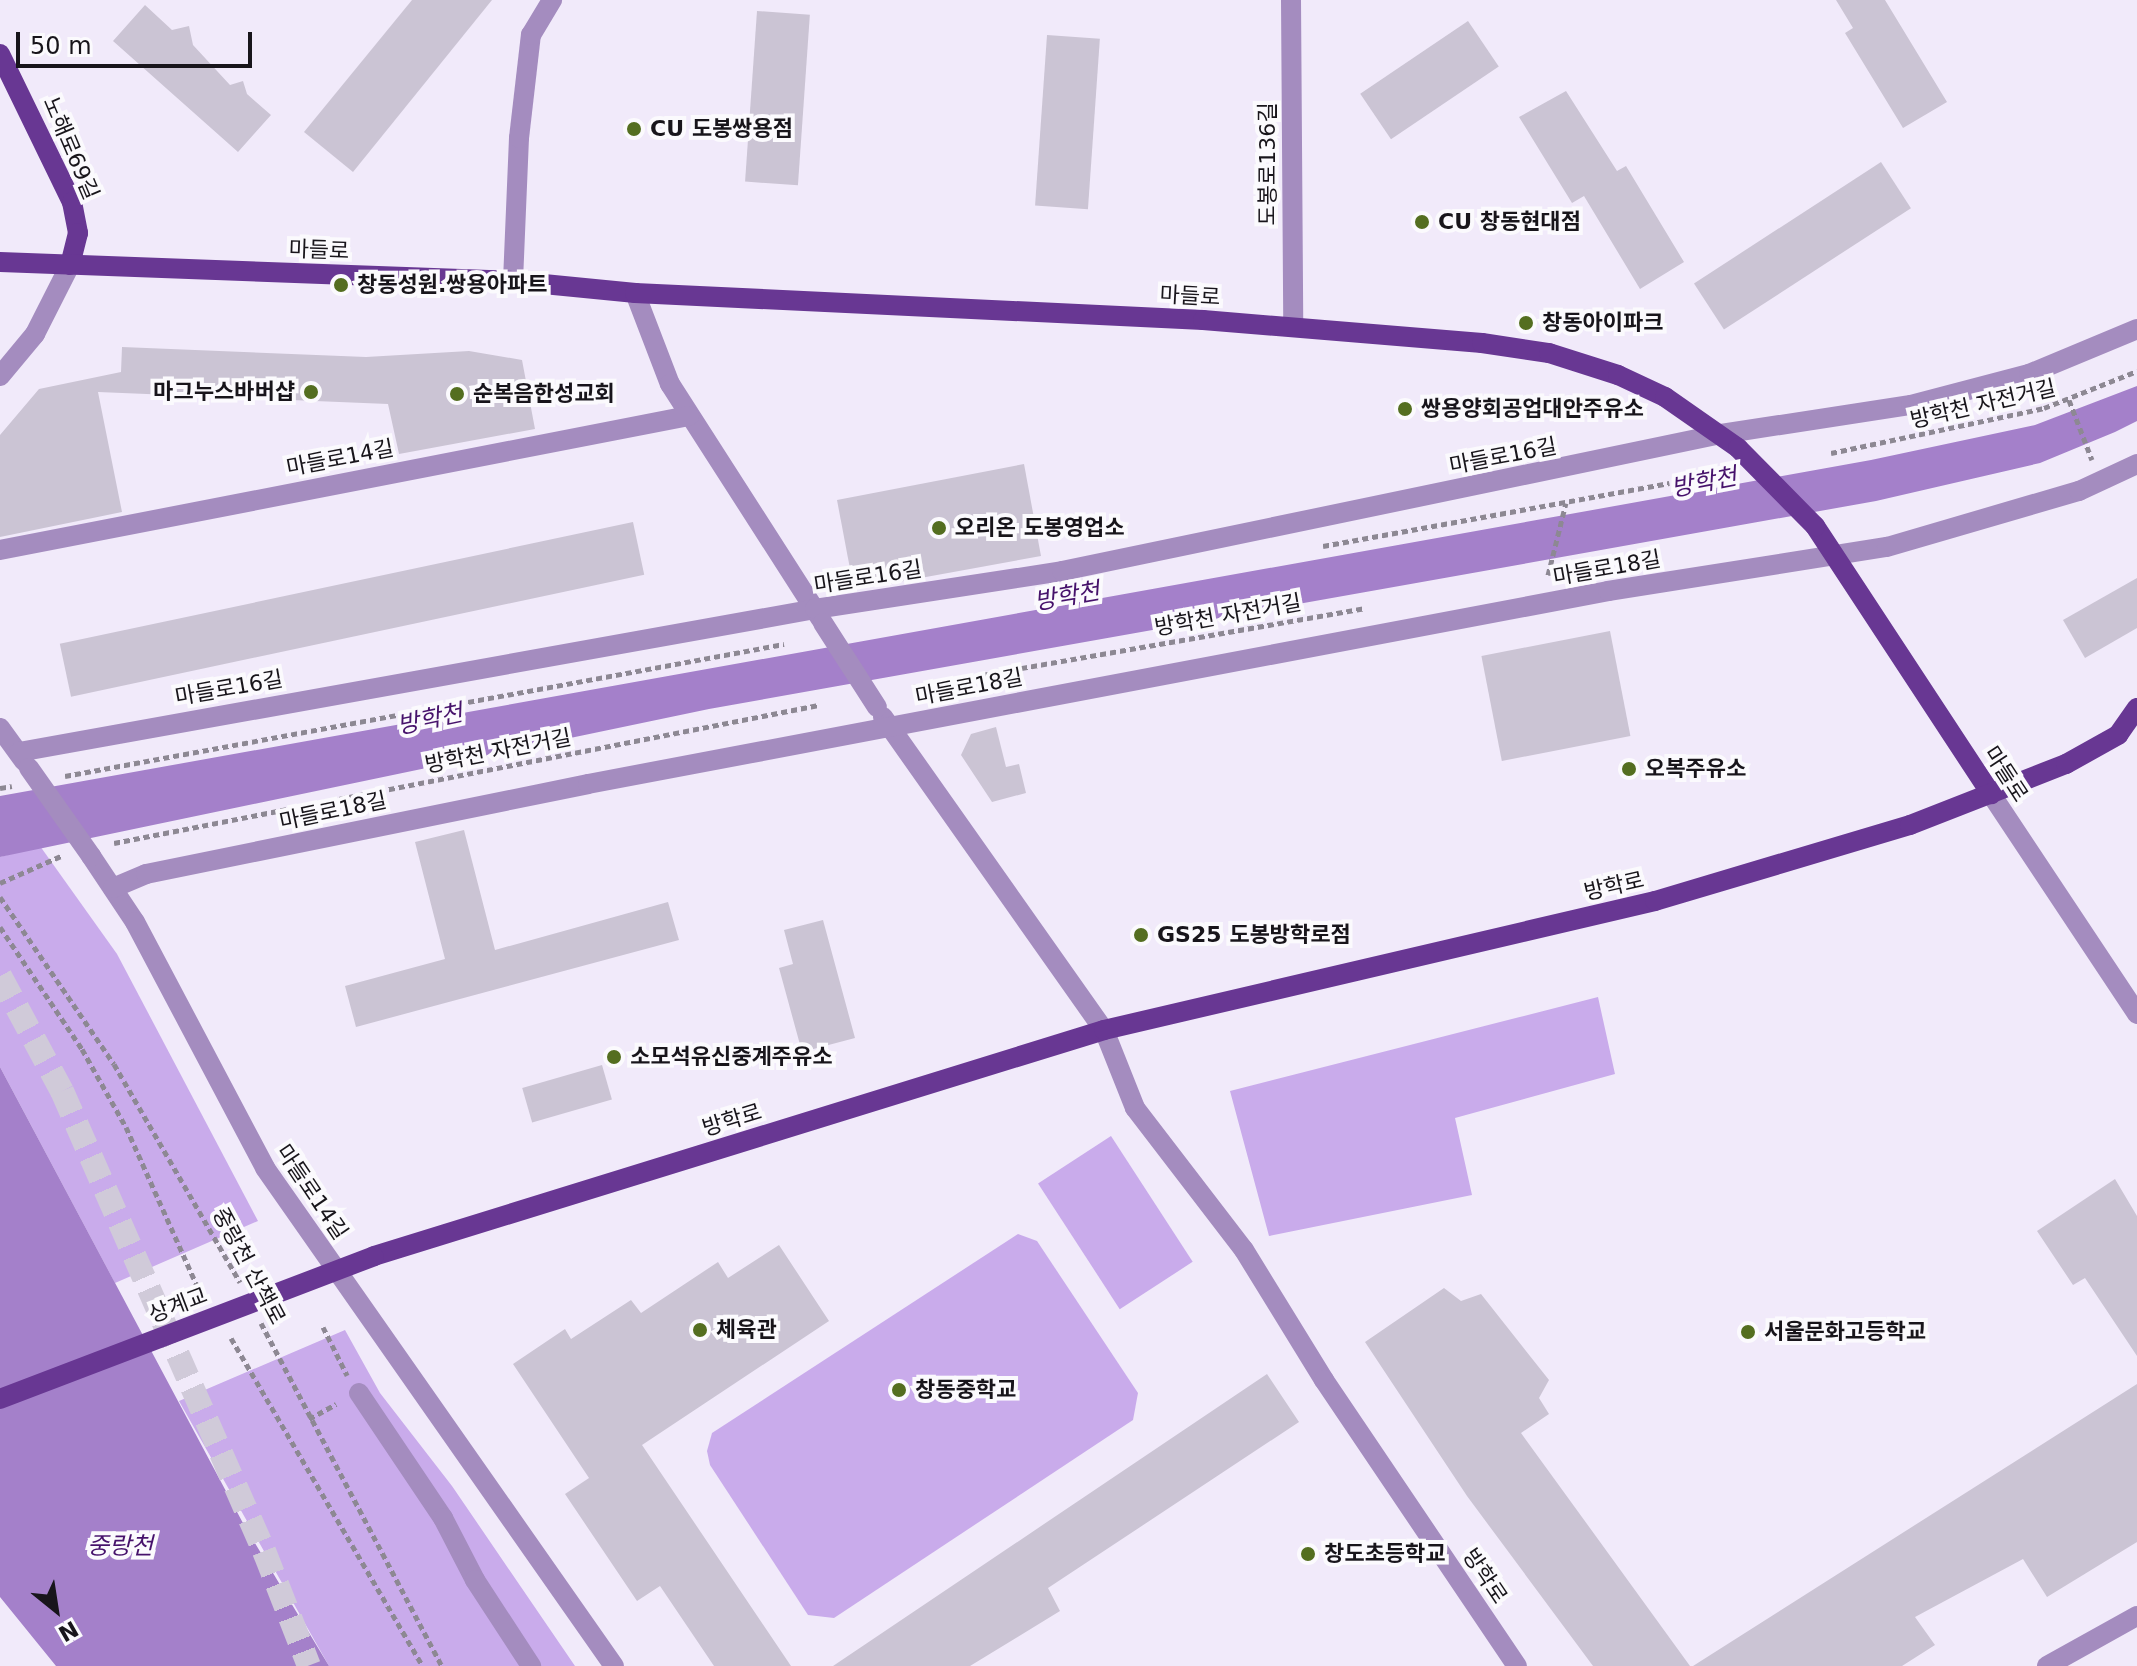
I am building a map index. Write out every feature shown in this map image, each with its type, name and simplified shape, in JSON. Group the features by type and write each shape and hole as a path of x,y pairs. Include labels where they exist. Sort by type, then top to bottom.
{"main road":[{"name":"노해로69길","path":"0,54 72,202 78,233 70,265"},
{"name":"마들로","path":"0,262 513,281 635,293 1293,327 1549,353 1665,397 1738,448 1815,526 1839,557 1991,794"},
{"name":"방학로","path":"374,1256 1104,1030 1655,901 1910,825 2066,764 2127,736 2137,708"},
{"name":"상계교","path":"0,1399 374,1256"}],"street":[{"path":"513,281 519,138 531,35 552,0"},
{"name":"도봉로136길","path":"1291,0 1293,327"},
{"path":"0,376 35,334 70,265"},
{"path":"635,293 654,351 689,416 819,616"},
{"path":"1721,434 1911,405 2029,374 2137,329"},
{"name":"마들로14길","path":"0,550 689,416"},
{"name":"마들로16길","path":"24,760 1062,571 1721,434"},
{"path":"1839,557 2079,491 2137,464"},
{"name":"마들로18길","path":"113,888 146,874 228,857 890,727 1608,591 1839,557"},
{"name":"방학로","path":"819,616 890,727 1104,1030 1135,1108 1244,1250 1324,1380 1517,1666"},
{"name":"마들로14길","path":"0,728 113,888 265,1168 614,1666"},
{"name":"마들로","path":"1991,794 2137,1014"},
{"path":"359,1393 443,1518 531,1666"},
{"path":"2047,1666 2137,1616"}],"path":[{"name":"방학천 자전거길","path":"1831,453 2070,403 2137,371"},
{"path":"2070,403 2090,456"},
{"path":"1539,577 1548,575 1566,503 1669,483"},
{"name":"방학천 자전거길","path":"913,687 1369,607"},
{"path":"59,777 784,644"},
{"name":"방학천 자전거길","path":"0,883 47,859 819,705"},
{"path":"0,788 15,785"},
{"name":"중랑천 산책로","path":"0,897 114,1064 247,1295"},
{"name":"중랑천 산책로","path":"259,1319 442,1666"},
{"path":"323,1327 346,1374"}],"shaded area":[{"path":"40,846 117,954 258,1221 115,1283 0,1067 0,857"},
{"path":"1598,997 1615,1074 1455,1118 1472,1195 1269,1236 1230,1091"},
{"path":"1111,1136 1193,1262 1120,1309 1038,1183"},
{"path":"1018,1234 1037,1241 1138,1393 1133,1420 834,1618 808,1615 710,1465 707,1451 712,1433"},
{"path":"345,1330 380,1393 452,1486 575,1666 329,1666 179,1401"}],"water":[{"name":"방학천","path":"2137,386 2137,421 2115,432 2040,463 1876,501 709,709 0,857 0,796 1871,460 2035,425"},
{"name":"중랑천","path":"0,1067 244,1525 329,1666 56,1666 0,1597"}],"building":[{"path":"412,0 492,0 353,172 304,132"},
{"path":"1836,0 1885,0 1947,102 1903,128 1845,33 1853,28"},
{"path":"145,5 172,30 189,26 193,45 230,85 243,81 247,94 271,115 238,152 113,41"},
{"path":"757,11 810,15 798,185 745,182"},
{"path":"1468,21 1499,67 1391,139 1360,94"},
{"path":"1047,35 1100,39 1088,209 1035,206"},
{"path":"1566,91 1617,171 1626,166 1684,262 1640,289 1584,196 1572,203 1519,117"},
{"path":"1881,162 1911,208 1724,330 1694,283"},
{"path":"122,347 366,357 469,351 522,360 535,429 399,454 388,404 98,392 122,512 0,537 0,435 39,389 121,372"},
{"name":"오리온 도봉영업소","path":"1024,464 1041,556 871,587 851,574 837,500"},
{"path":"633,522 644,575 71,697 60,644"},
{"path":"2137,578 2137,628 2085,658 2063,620"},
{"path":"1610,631 1630,736 1502,761 1481,656"},
{"path":"996,727 1006,767 1019,764 1026,793 992,802 961,755 971,734"},
{"path":"464,830 495,950 668,902 679,940 356,1027 345,986 445,959 415,842"},
{"path":"823,920 855,1038 802,1052 779,968 793,964 784,930"},
{"path":"602,1065 612,1100 532,1122 522,1088"},
{"path":"2115,1179 2137,1216 2137,1356 2085,1278 2073,1285 2037,1231"},
{"path":"779,1245 829,1321 642,1445 791,1666 714,1666 660,1586 637,1601 565,1494 589,1478 513,1364 565,1329 571,1339 631,1300 641,1313 718,1262 728,1278"},
{"path":"1444,1288 1461,1301 1481,1294 1549,1380 1539,1398 1549,1414 1521,1433 1690,1666 1593,1666 1467,1496 1365,1342"},
{"path":"1267,1374 1299,1422 1048,1588 1060,1611 970,1666 833,1666"},
{"path":"2137,1384 2137,1542 2047,1597 2023,1559 1915,1617 1935,1645 1902,1666 1693,1666"}],"tunnel":[{"path":"0,976 62,1091 264,1551 309,1666"}],"place":[{"name":"CU 도봉쌍용점","path":"634,129"},
{"name":"CU 창동현대점","path":"1422,222"},
{"name":"창동성원.쌍용아파트","path":"341,285"},
{"name":"창동아이파크","path":"1526,323"},
{"name":"마그누스바버샵","path":"311,392"},
{"name":"순복음한성교회","path":"457,394"},
{"name":"쌍용양회공업대안주유소","path":"1405,409"},
{"name":"오리온 도봉영업소","path":"939,528"},
{"name":"오복주유소","path":"1629,769"},
{"name":"GS25 도봉방학로점","path":"1141,935"},
{"name":"소모석유신중계주유소","path":"614,1057"},
{"name":"체육관","path":"700,1330"},
{"name":"서울문화고등학교","path":"1748,1332"},
{"name":"창동중학교","path":"899,1390"},
{"name":"창도초등학교","path":"1308,1554"}]}
